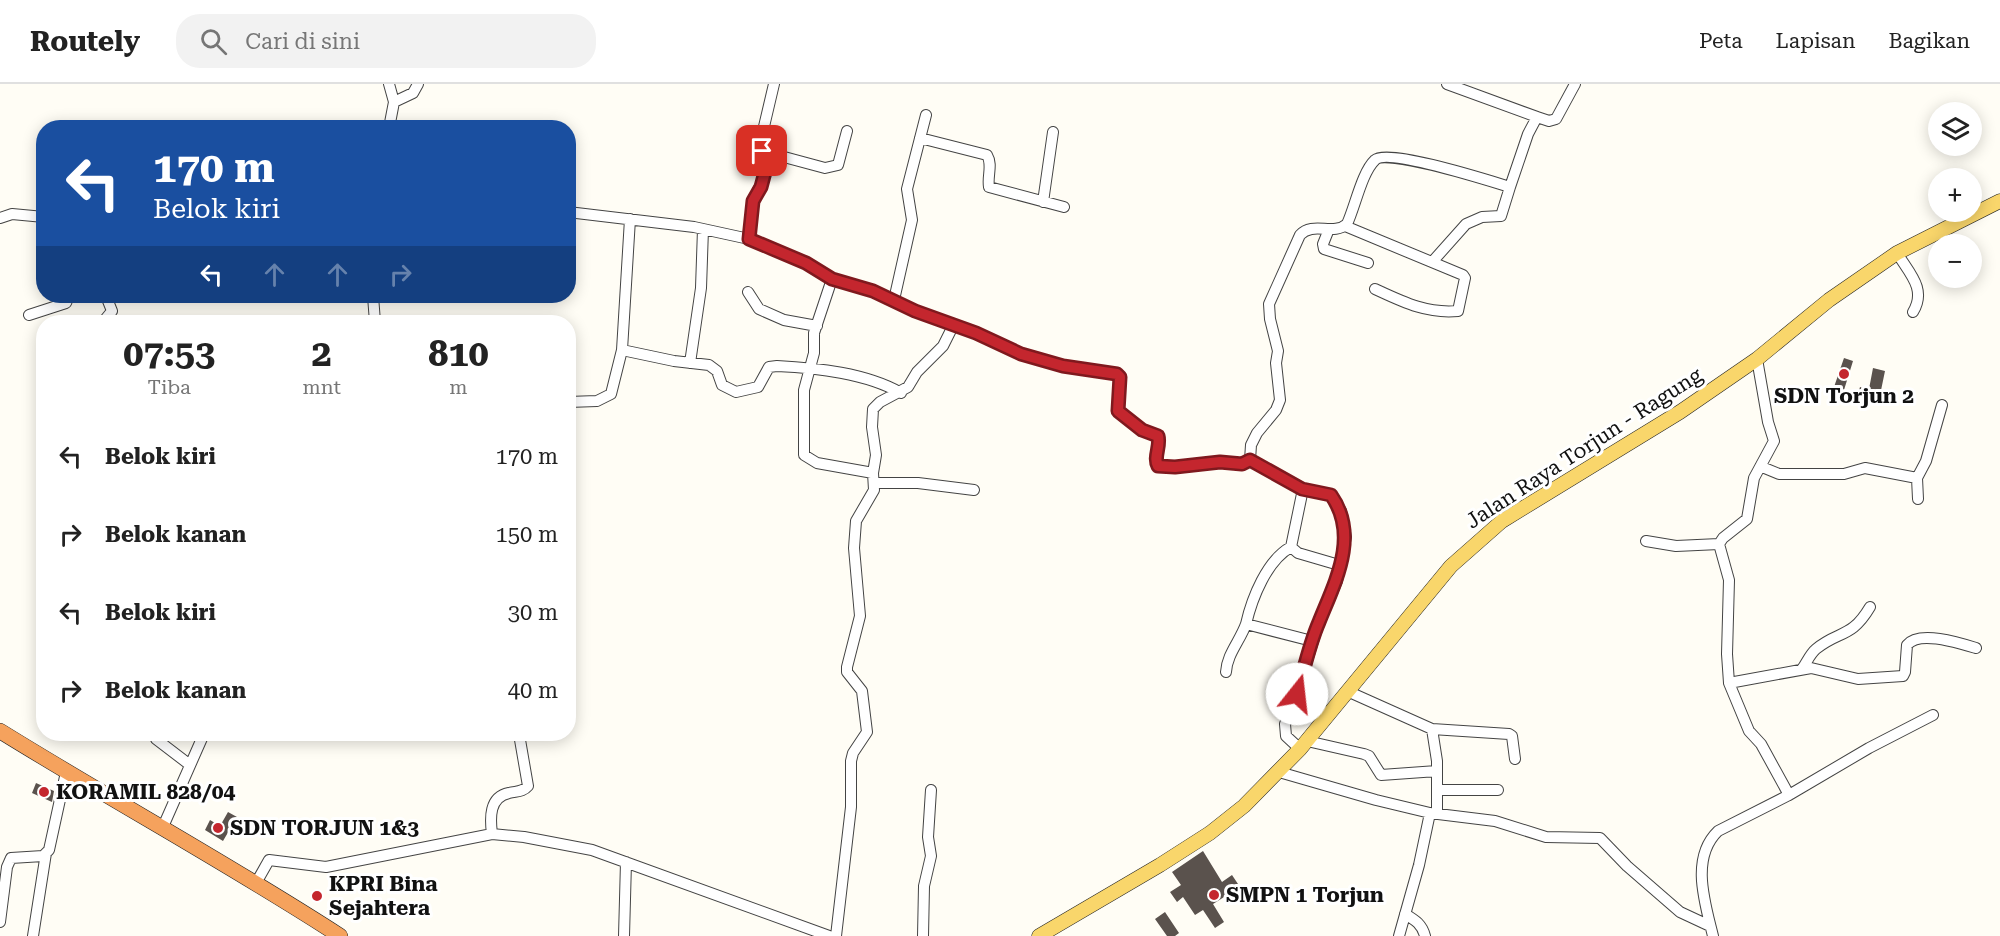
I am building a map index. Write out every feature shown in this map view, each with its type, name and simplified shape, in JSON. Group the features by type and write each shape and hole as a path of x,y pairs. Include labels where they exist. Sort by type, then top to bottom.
{"highway":[{"path":"0,731 256,883 340,936"}],"main road":[{"name":"Jalan Raya Torjun - Ragung","path":"1039,936 1210,833 1249,801 1304,745 1451,566 1492,528 1655,428 1757,359 1836,295 1897,253 2000,201"}],"street":[{"path":"389,84 394,102 391,120"},
{"path":"394,102 413,93 418,84"},
{"path":"749,239 753,201 761,187 765,172 762,135 774,84"},
{"path":"1447,84 1549,121 1556,119 1575,84"},
{"path":"894,300 912,220 907,189 926,115"},
{"path":"1433,261 1466,224 1482,218 1501,216 1528,135 1537,117"},
{"path":"762,151 825,168 834,167 838,165 847,131"},
{"path":"1043,202 1053,132"},
{"path":"920,138 987,155 990,161 987,180 989,187 1064,207"},
{"path":"1345,226 1368,172 1374,161 1381,157 1422,162 1510,187"},
{"path":"576,213 703,229 749,239 806,263 832,279 894,300 1021,354 1063,366 1117,374 1120,377 1118,411 1142,430 1158,436 1159,448 1156,460 1158,466 1175,467 1220,462 1242,464 1250,460"},
{"path":"0,218 12,214 36,216"},
{"path":"576,402 597,401 611,394 622,350 630,219"},
{"path":"1250,460 1251,445 1257,433 1276,410 1280,400 1276,370 1278,351 1269,311 1272,294 1305,230 1345,226 1433,261 1465,278 1458,311 1435,312 1409,304 1375,289"},
{"path":"690,363 701,288 703,229"},
{"path":"1329,229 1323,244 1324,249 1368,263"},
{"path":"1897,253 1919,292 1920,301 1913,312"},
{"path":"832,279 817,326 803,404 804,455 817,463 874,478 974,490"},
{"path":"748,292 759,309 784,320 817,326"},
{"path":"29,315 66,303"},
{"path":"836,936 851,807 851,761 853,753 867,732 862,691 847,672 847,667 860,616 854,548 856,521 874,490 876,455 872,427 873,409 880,402 901,393 943,346 953,326"},
{"path":"622,350 714,368 722,385 736,392 758,387 769,367 777,366 811,369 886,384 901,393"},
{"path":"1757,359 1768,422 1774,441 1754,478 1747,519 1723,538 1719,544 1729,580 1727,654 1730,683 1749,731 1761,744 1788,792"},
{"path":"1918,500 1917,478 1926,461 1942,405"},
{"path":"1250,460 1302,489 1331,495 1341,511 1346,537 1337,581 1312,641 1284,729 1286,736 1304,745 1369,756 1381,775 1437,771"},
{"path":"1761,467 1779,474 1844,474 1865,468 1917,478"},
{"path":"1226,672 1227,662 1240,641 1263,579 1279,555 1291,547 1302,489"},
{"path":"1646,541 1676,546 1719,544"},
{"path":"1291,547 1298,553 1339,565"},
{"path":"1803,669 1813,652 1852,630 1870,608"},
{"path":"1246,624 1312,641"},
{"path":"1730,683 1803,669 1821,669 1858,679 1897,677 1903,676 1905,672 1907,645 1912,640 1936,639 1976,648"},
{"path":"1347,691 1431,729 1509,734 1512,736 1515,759"},
{"path":"1711,931 1702,875 1702,858 1708,841 1718,831 1933,715"},
{"path":"1399,936 1434,813 1437,771 1434,736 1431,729"},
{"path":"159,741 190,765"},
{"path":"162,829 201,741"},
{"path":"492,834 491,813 494,804 503,794 524,790 528,786 520,741"},
{"path":"33,936 46,853 66,772"},
{"path":"1279,772 1376,800 1434,813 1495,821 1545,837 1600,838 1627,866 1680,912 1711,931"},
{"path":"923,936 924,886 931,856 928,837 931,790"},
{"path":"1437,790 1498,790"},
{"path":"256,883 269,860 326,867 492,834 561,842 592,850 829,936"},
{"path":"0,922 7,867 11,858 38,857 46,853"},
{"path":"624,936 626,862"},
{"path":"1405,914 1423,928 1425,936"}],"building":[{"name":"SDN Torjun 2","path":"1844,358 1853,361 1844,390 1834,387"},
{"path":"1873,368 1885,371 1879,400 1858,394 1860,387 1869,389"},
{"name":"KORAMIL 828/04","path":"36,783 54,791 52,802 32,793"},
{"name":"SDN TORJUN 1&3","path":"228,812 237,817 223,841 205,830 210,820 220,826"},
{"path":"1203,851 1222,882 1232,875 1240,887 1213,904 1224,922 1215,928 1203,910 1195,915 1183,897 1177,902 1170,892 1181,885 1172,872"},
{"name":"SMPN 1 Torjun","path":"1165,912 1179,933 1175,936 1167,936 1155,919"}],"place":[{"name":"SDN Torjun 2","path":"1844,374"},
{"name":"KORAMIL 828/04","path":"44,792"},
{"name":"SDN TORJUN 1&3","path":"218,828"},
{"name":"SMPN 1 Torjun","path":"1214,895"},
{"name":"KPRI Bina Sejahtera","path":"317,896"}],"route":[{"path":"762,151 765,172 761,187 753,201 749,239 788,254 832,279 873,291 915,311 976,333 1021,354 1063,366 1117,374 1120,377 1119,414 1142,430 1158,436 1159,448 1156,462 1162,468 1220,462 1242,464 1250,460 1302,489 1331,495 1341,511 1346,537 1337,581 1312,641 1297,694"}]}
